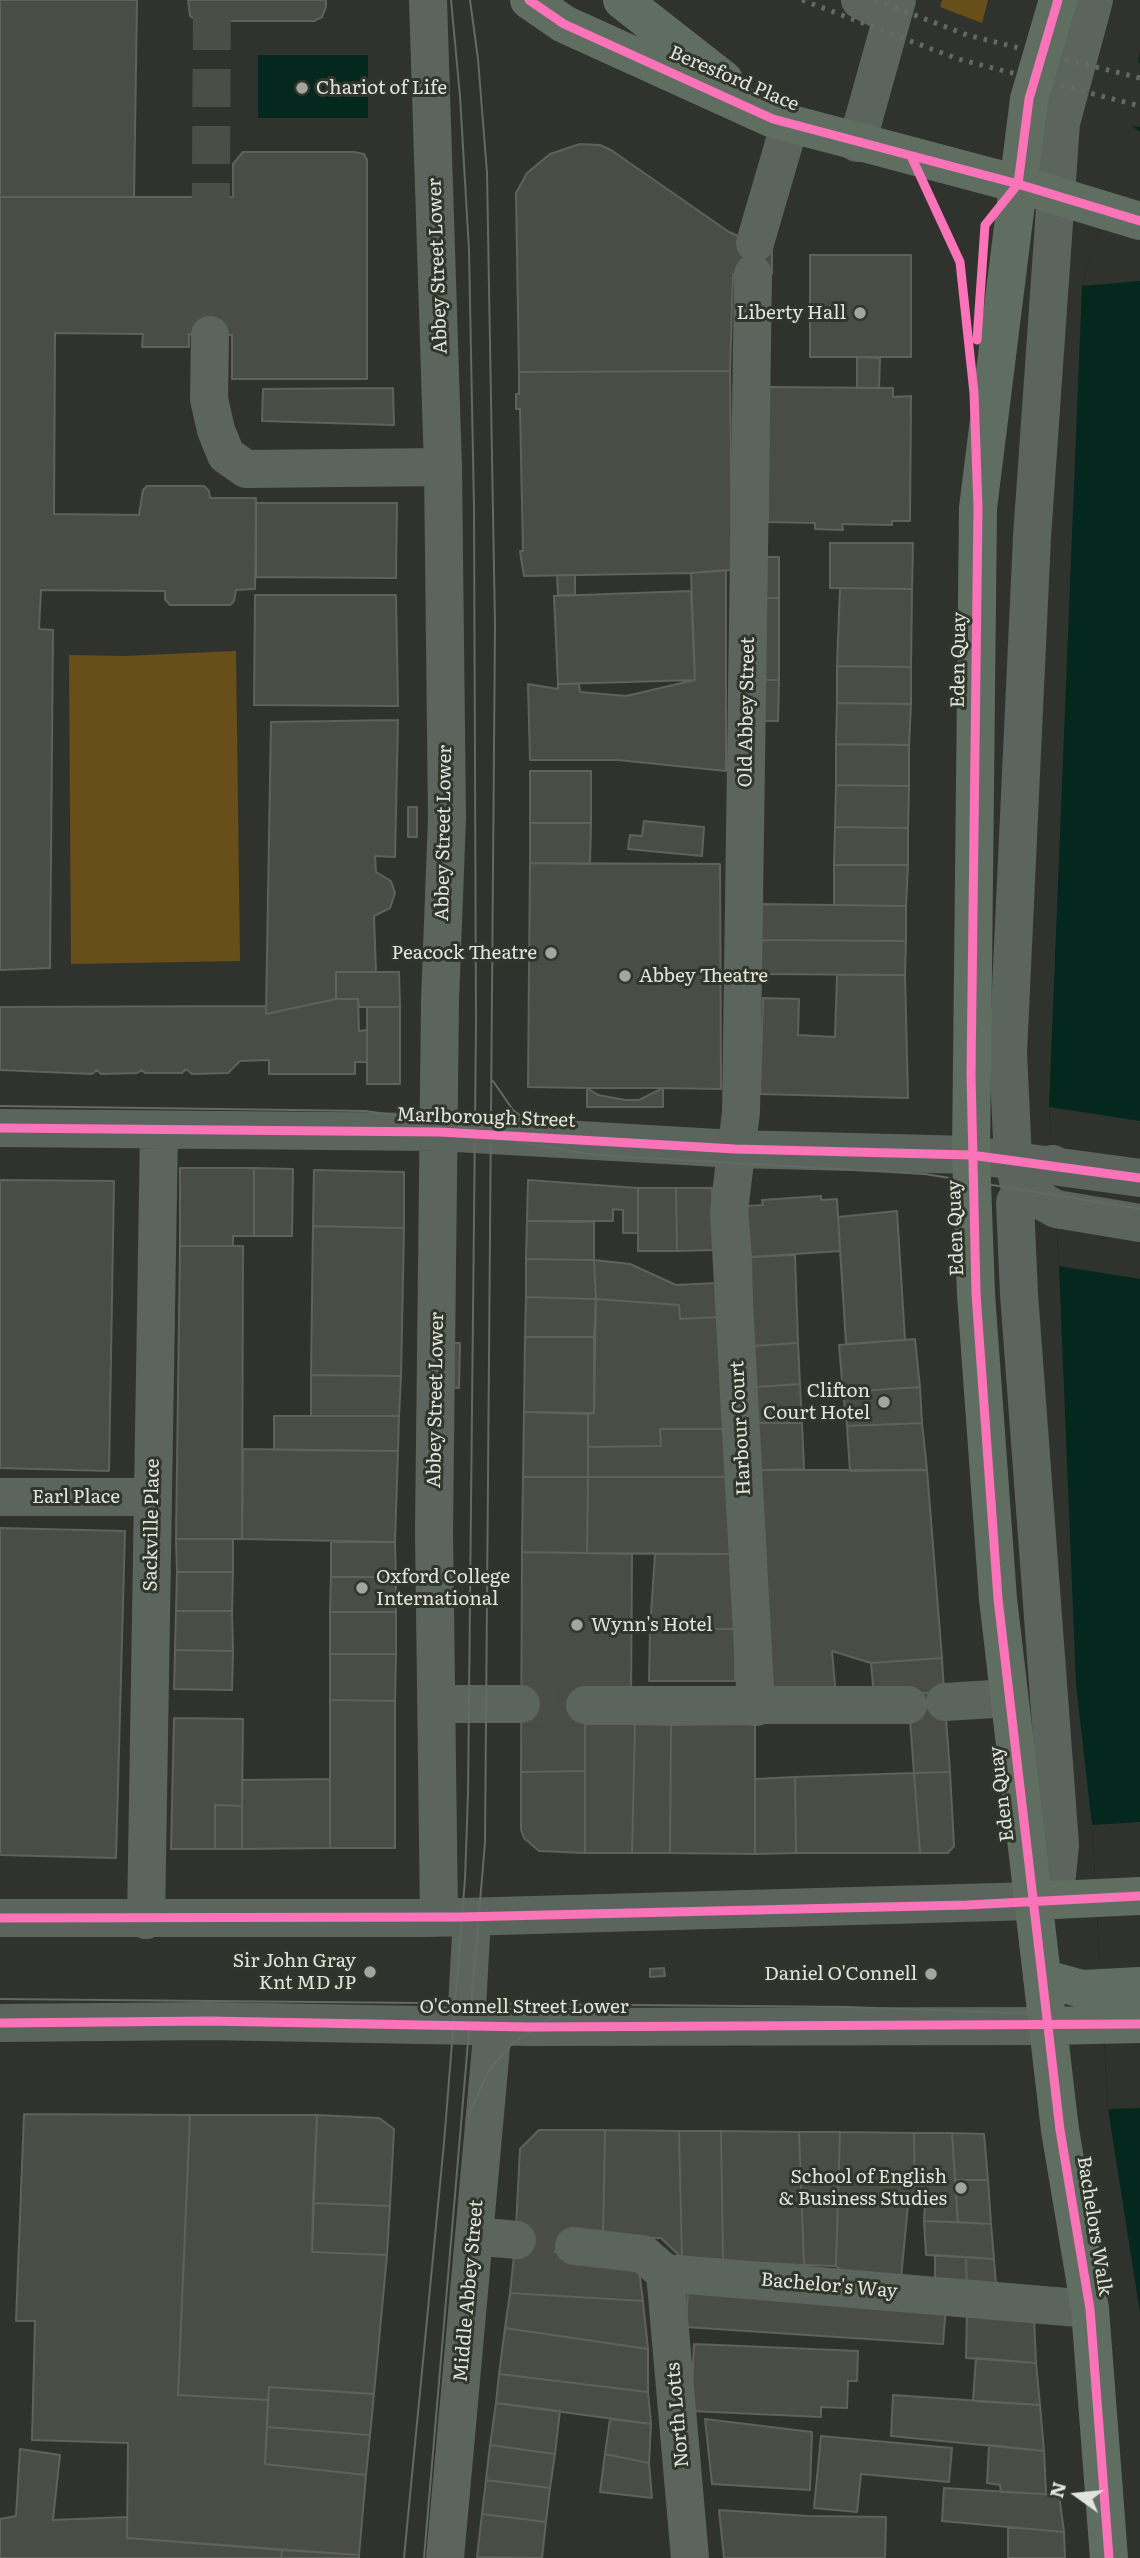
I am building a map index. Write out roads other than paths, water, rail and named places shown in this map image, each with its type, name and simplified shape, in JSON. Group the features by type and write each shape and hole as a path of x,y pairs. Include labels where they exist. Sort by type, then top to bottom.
{"main road":[{"name":"Beresford Place","path":"529,0 564,24 781,121 1018,184 1140,221"},
{"name":"Beresford Place","path":"622,0 781,121"},
{"name":"Eden Quay","path":"1033,1901 998,1599 976,1294 971,1155 978,508 1029,99 1058,0"},
{"path":"1033,1901 1140,1896"},
{"name":"Bachelors Walk","path":"1033,1901 1060,2130 1090,2309 1109,2558"},
{"path":"1042,1978 1082,1989 1140,1986"},
{"path":"1048,2026 1122,2025"}],"street":[{"path":"0,1918 146,1920 456,1917 1033,1901 1057,1875 1060,1844 1016,1243 1017,1174 1009,1040 1031,557 1053,260 1055,195 1061,122 1094,0"},
{"path":"857,143 881,52 883,5"},
{"name":"Abbey Street Lower","path":"431,8 443,467 447,818 434,1531 438,1704 456,1917"},
{"name":"Old Abbey Street","path":"736,1149 741,1112 754,258 781,121"},
{"path":"210,335 209,399 226,455 246,469 443,467"},
{"name":"Marlborough Street","path":"0,1128 440,1132 736,1149 971,1155 1017,1174"},
{"name":"Sackville Place","path":"146,1920 159,1130"},
{"name":"Harbour Court","path":"736,1149 729,1211 756,1707"},
{"path":"1017,1174 1034,1172 1053,1164 1140,1178"},
{"path":"1017,1174 1056,1209"},
{"path":"1016,1243 1027,1222 1045,1211 1056,1209 1140,1223"},
{"name":"Earl Place","path":"0,1497 152,1497"},
{"path":"584,1705 756,1707 1009,1698"},
{"path":"438,1704 521,1704"},
{"name":"Middle Abbey Street","path":"445,2558 474,2236 480,2025 456,1917"},
{"name":"O'Connell Street Lower","path":"0,2023 209,2021 480,2025 1048,2026"},
{"path":"474,2236 517,2240"},
{"path":"575,2246 643,2254 665,2273"},
{"name":"Bachelor's Way","path":"665,2273 1090,2309"},
{"name":"North Lotts","path":"665,2273 691,2558"}],"tunnel":[{"path":"210,335 212,0"},
{"path":"521,1704 585,1705"},
{"path":"517,2240 574,2246"}],"tram line":[{"path":"404,2558 444,2143 465,1879 468,1794 476,1024 474,508 469,250 451,0"},
{"path":"424,2558 485,1843 495,626 487,173 478,59 470,0"},
{"path":"493,1081 513,1110 542,1132 568,1146"},
{"path":"0,1106 365,1111 439,1121 528,1144 595,1155 925,1174 1140,1209"},
{"path":"0,1999 847,2007 1046,2014 1140,2011"},
{"path":"468,2116 489,2070 511,2045 549,2019 581,2010"}],"railway":[{"path":"802,0 958,59 1140,106"},
{"path":"875,0 967,35 1140,78"}],"place":[{"name":"Chariot of Life","path":"302,88"},
{"name":"Liberty Hall","path":"860,313"},
{"name":"Peacock Theatre","path":"551,953"},
{"name":"Abbey Theatre","path":"625,976"},
{"name":"Clifton Court Hotel","path":"884,1402"},
{"name":"Oxford College International","path":"362,1588"},
{"name":"Wynn's Hotel","path":"577,1625"},
{"name":"Sir John Gray Knt MD JP","path":"370,1972"},
{"name":"Daniel O'Connell","path":"931,1974"},
{"name":"School of English & Business Studies","path":"961,2188"}]}
